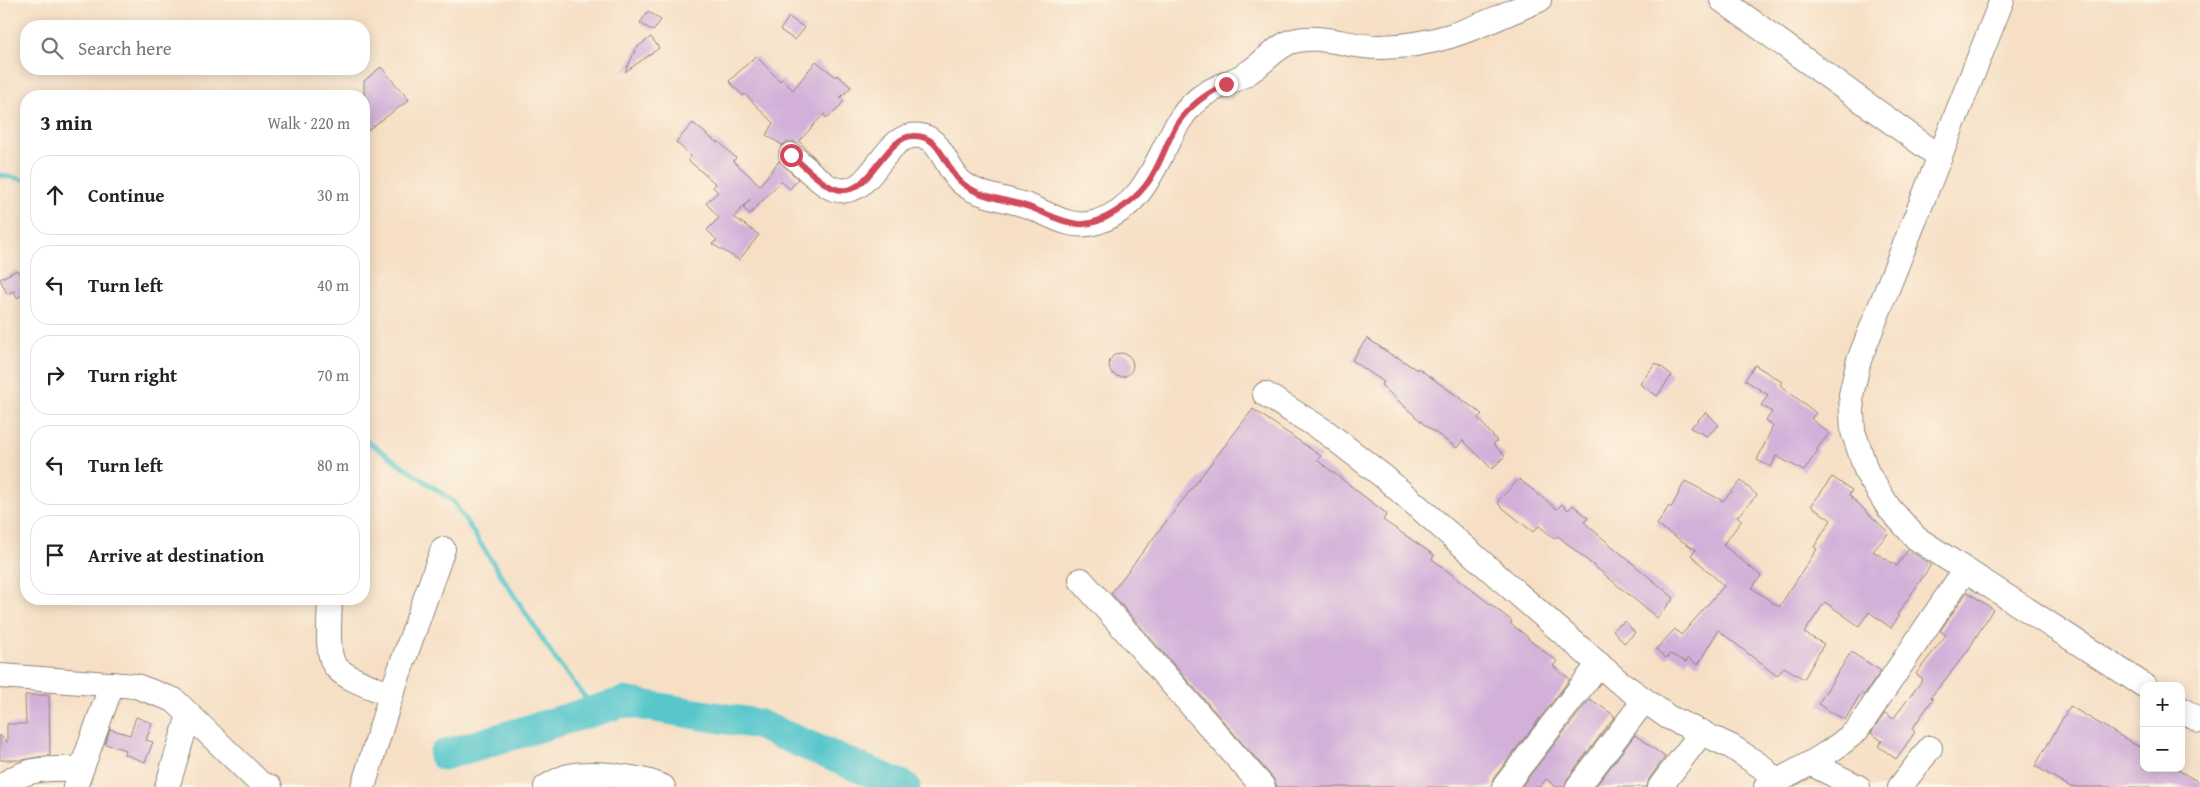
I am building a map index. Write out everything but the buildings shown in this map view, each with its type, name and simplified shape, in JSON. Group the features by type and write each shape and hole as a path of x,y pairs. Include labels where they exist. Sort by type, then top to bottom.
{"street":[{"path":"791,155 833,188 847,190 857,186 872,172 894,144 903,138 925,136 935,143 947,164 960,181 974,191 1021,204 1066,222 1082,225 1098,222 1120,209 1146,185 1178,124 1193,104 1205,94 1247,74 1280,48 1292,42 1311,39 1377,48 1404,46 1442,39 1476,28 1539,0"},
{"path":"1722,0 1940,158"},
{"path":"2002,0 1859,360 1851,395 1852,430 1867,474 1888,508 1916,538 2140,683"},
{"path":"1265,394 1326,432 1384,477 1644,701 1668,717 1732,747 1762,767 1771,784 1812,764 1841,745 1857,730 1965,570"},
{"path":"363,787 391,695 442,549"},
{"path":"1081,580 1263,787"},
{"path":"330,605 330,654 334,666 343,674 391,695"},
{"path":"1504,787 1599,664"},
{"path":"0,676 136,686 158,692 174,700 264,786"},
{"path":"1,787 28,771 54,768 78,778 112,684"},
{"path":"1578,787 1644,701"},
{"path":"2185,712 2200,721"},
{"path":"167,787 189,715"},
{"path":"1660,787 1702,732"},
{"path":"1900,787 1930,748"},
{"path":"1812,764 1858,787"},
{"path":"546,787 568,781 631,778 654,783 662,787"}],"waterway":[{"path":"0,175 20,179"},
{"path":"370,443 453,501 556,660 595,710"},
{"path":"444,755 624,702 757,724 905,787"}],"route":[{"path":"791,155 833,188 847,190 857,186 872,172 894,144 903,138 925,136 935,143 947,164 960,181 974,191 1042,211 1066,222 1082,225 1098,222 1120,209 1146,185 1178,124 1193,104 1205,94 1226,84"}]}
